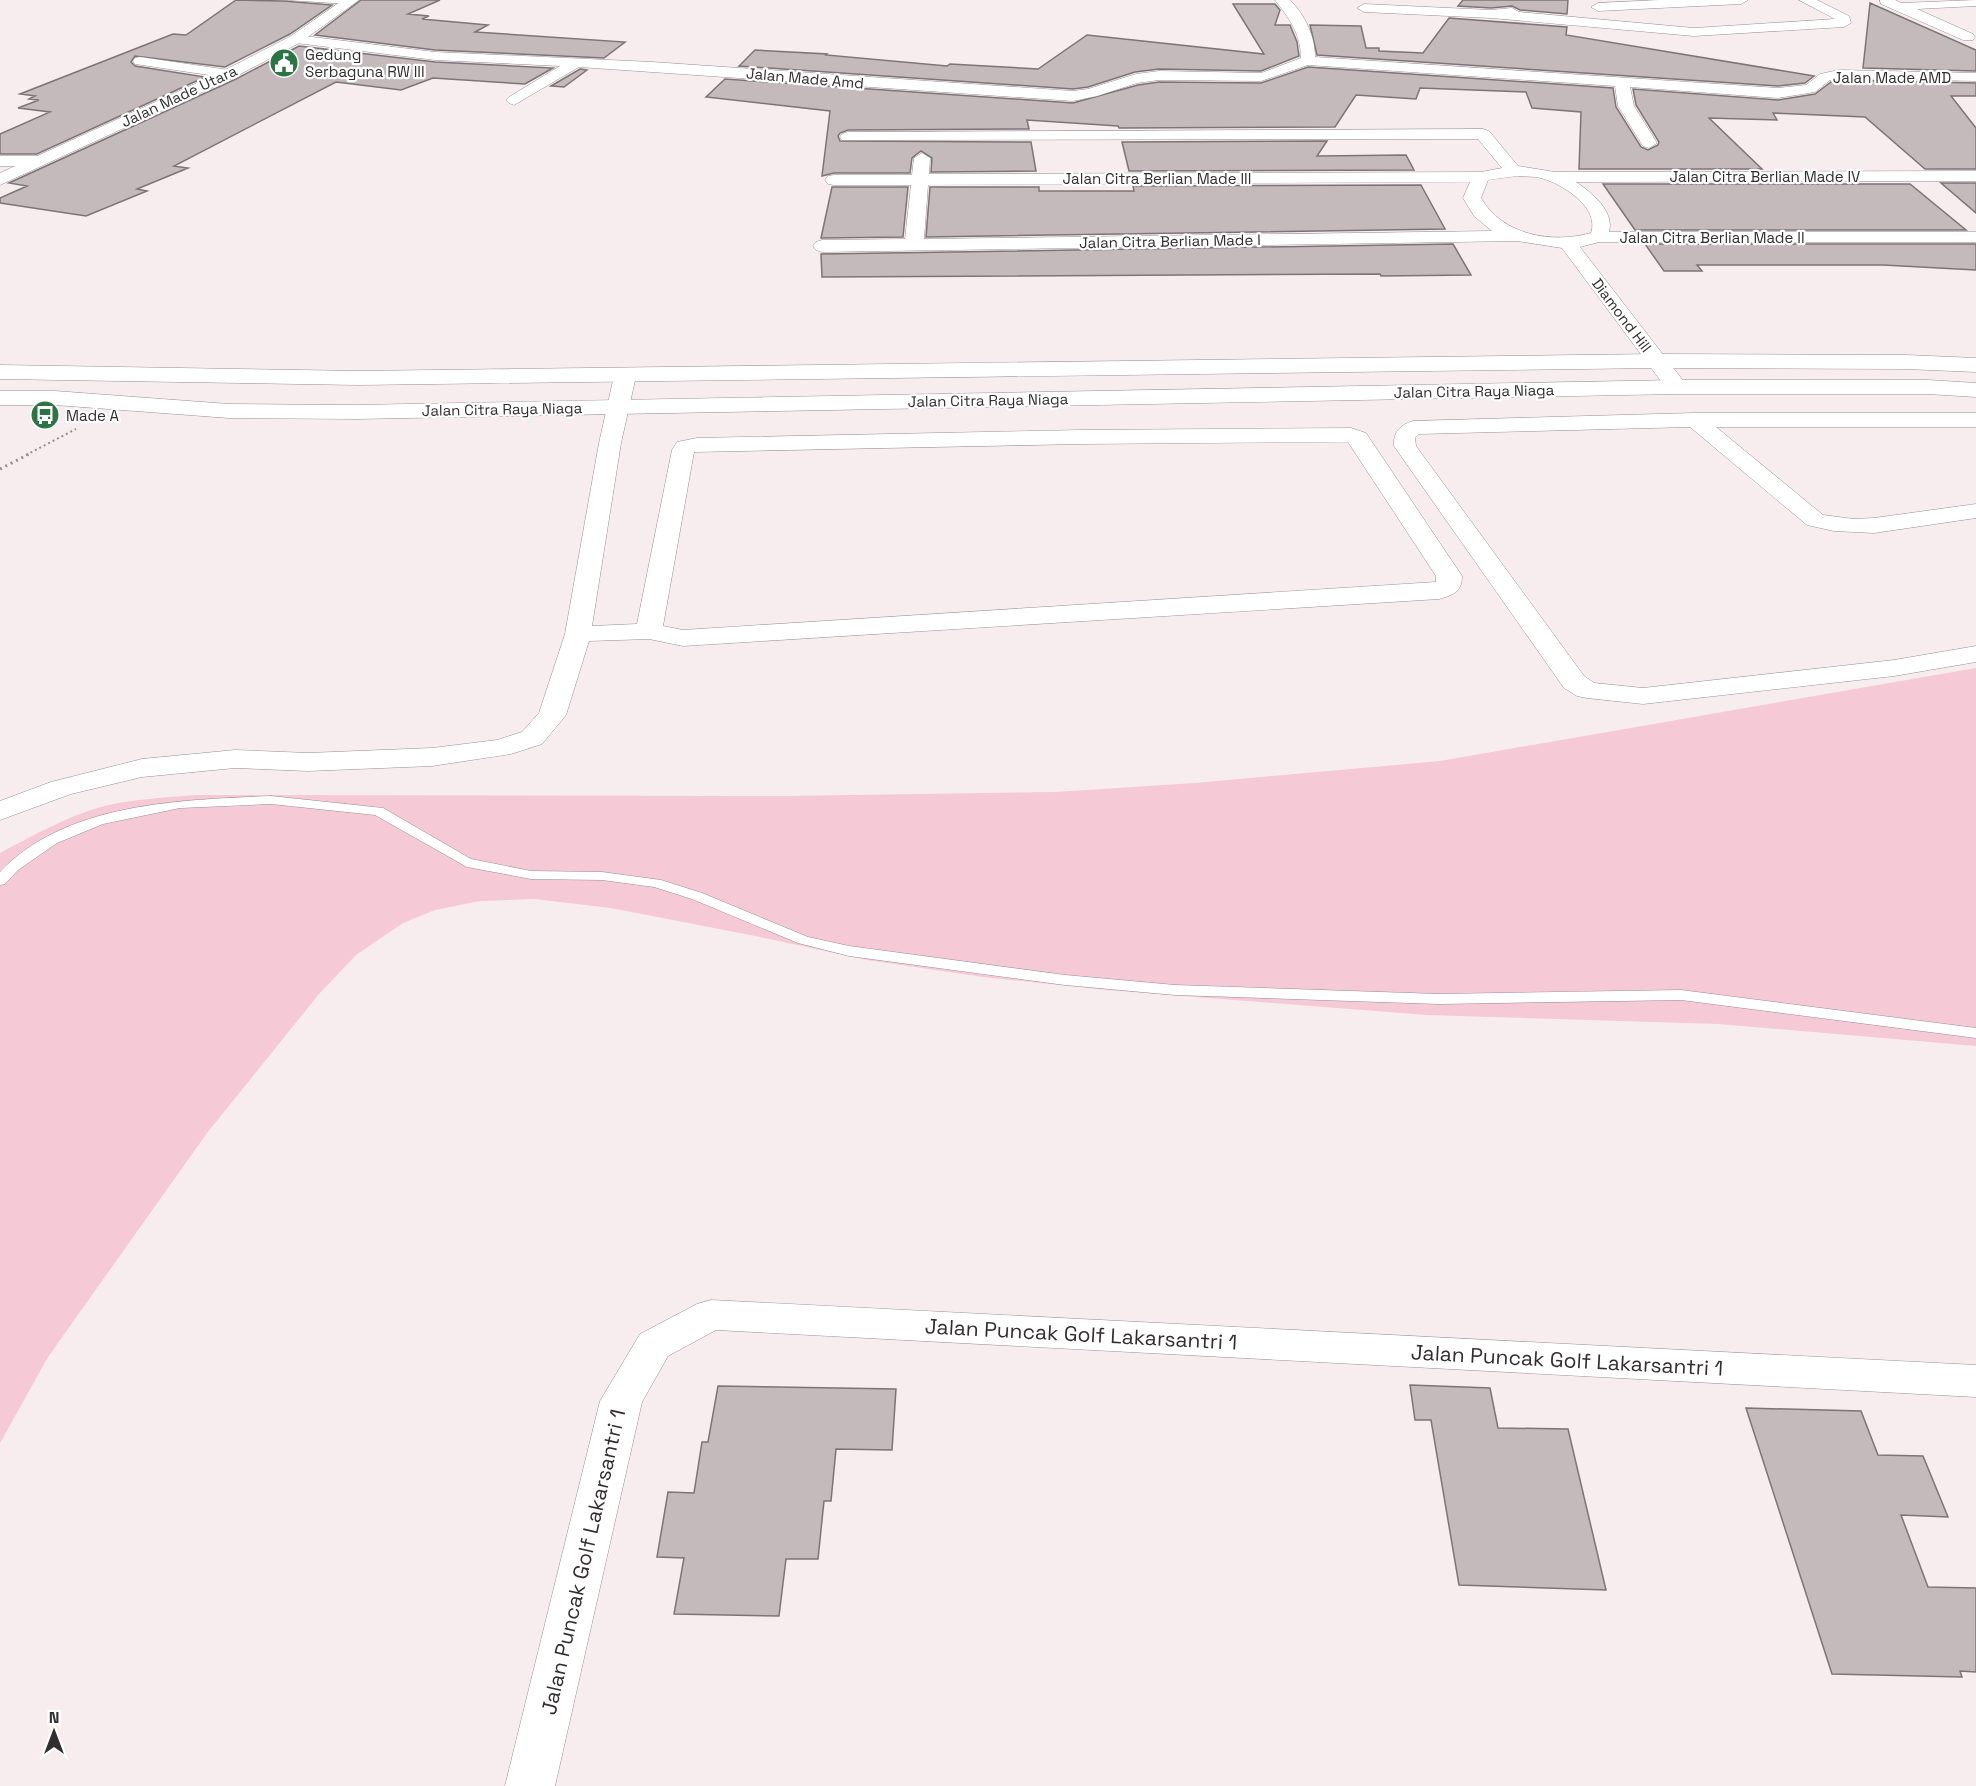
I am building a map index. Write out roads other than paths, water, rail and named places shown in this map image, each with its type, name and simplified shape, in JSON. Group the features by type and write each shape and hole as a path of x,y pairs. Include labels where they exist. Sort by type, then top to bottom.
{"street":[{"path":"1282,0 1291,8 1309,48 1308,61"},
{"path":"1491,14 1741,0"},
{"path":"1363,9 1491,14 1694,32 1844,22 1844,19 1806,0"},
{"name":"Jalan Made Utara","path":"0,180 228,74 296,39 351,1"},
{"path":"1893,4 1976,2"},
{"path":"1893,4 1966,33"},
{"path":"1580,8 1596,23"},
{"name":"Jalan Made Amd","path":"296,39 435,56 676,68 1073,96 1091,94 1133,79 1158,75 1262,77 1308,61"},
{"path":"140,61 228,74"},
{"name":"Jalan Made AMD","path":"1308,61 1778,93 1810,89 1825,77 1839,74 1976,77"},
{"path":"514,100 574,63"},
{"path":"1959,70 1976,70"},
{"path":"1621,81 1626,106 1649,143"},
{"path":"848,137 1483,134 1514,172"},
{"path":"914,245 921,179 922,136"},
{"path":"0,161 39,161"},
{"path":"1514,172 1554,177 1591,202 1600,214 1602,225 1598,237 1568,243 1550,243 1518,236 1498,227 1484,218 1475,208 1472,198 1481,177 1514,172"},
{"name":"Jalan Citra Berlian Made IV","path":"1554,177 1976,176"},
{"name":"Jalan Citra Berlian Made III","path":"834,180 1481,177"},
{"name":"Jalan Citra Berlian Made I","path":"822,246 1518,236"},
{"name":"Jalan Citra Berlian Made II","path":"1598,237 1976,237"},
{"name":"Jalan Citra Berlian Made II","path":"1826,237 1976,247"},
{"name":"Diamond Hill","path":"1568,243 1677,387"},
{"name":"Jalan Citra Raya Niaga","path":"0,372 347,378 1657,361 1906,362 1976,365"},
{"path":"0,812 61,788 142,768 235,759 308,762 432,757 501,748 532,738 552,715 578,634 610,443 625,376"},
{"name":"Jalan Citra Raya Niaga","path":"0,398 55,398 229,411 356,412 1677,387 1976,390"},
{"path":"1976,420 1695,420 1413,428 1404,436 1405,446 1574,682 1587,690 1643,696 1894,668 1976,654"},
{"path":"1695,420 1815,520 1835,526 1858,527 1976,511"},
{"path":"578,634 649,631 683,638 1439,591 1449,586 1449,576 1358,438 1351,435 1082,436 697,445 685,447 683,450 649,631"},
{"name":"Jalan Puncak Golf Lakarsantri 1","path":"530,1786 621,1401 654,1345 711,1315 1976,1381"}],"lane":[{"path":"288,0 351,1"},
{"path":"0,881 13,867 52,840 99,820 180,804 271,800 378,812 437,843 467,863 531,875 602,876 656,883 698,896 803,940 849,951 1065,980 1175,990 1439,999 1681,995 1976,1033"}],"place":[{"name":"Gedung Serbaguna RW III","path":"284,63"},
{"name":"Made A","path":"45,415"}]}
